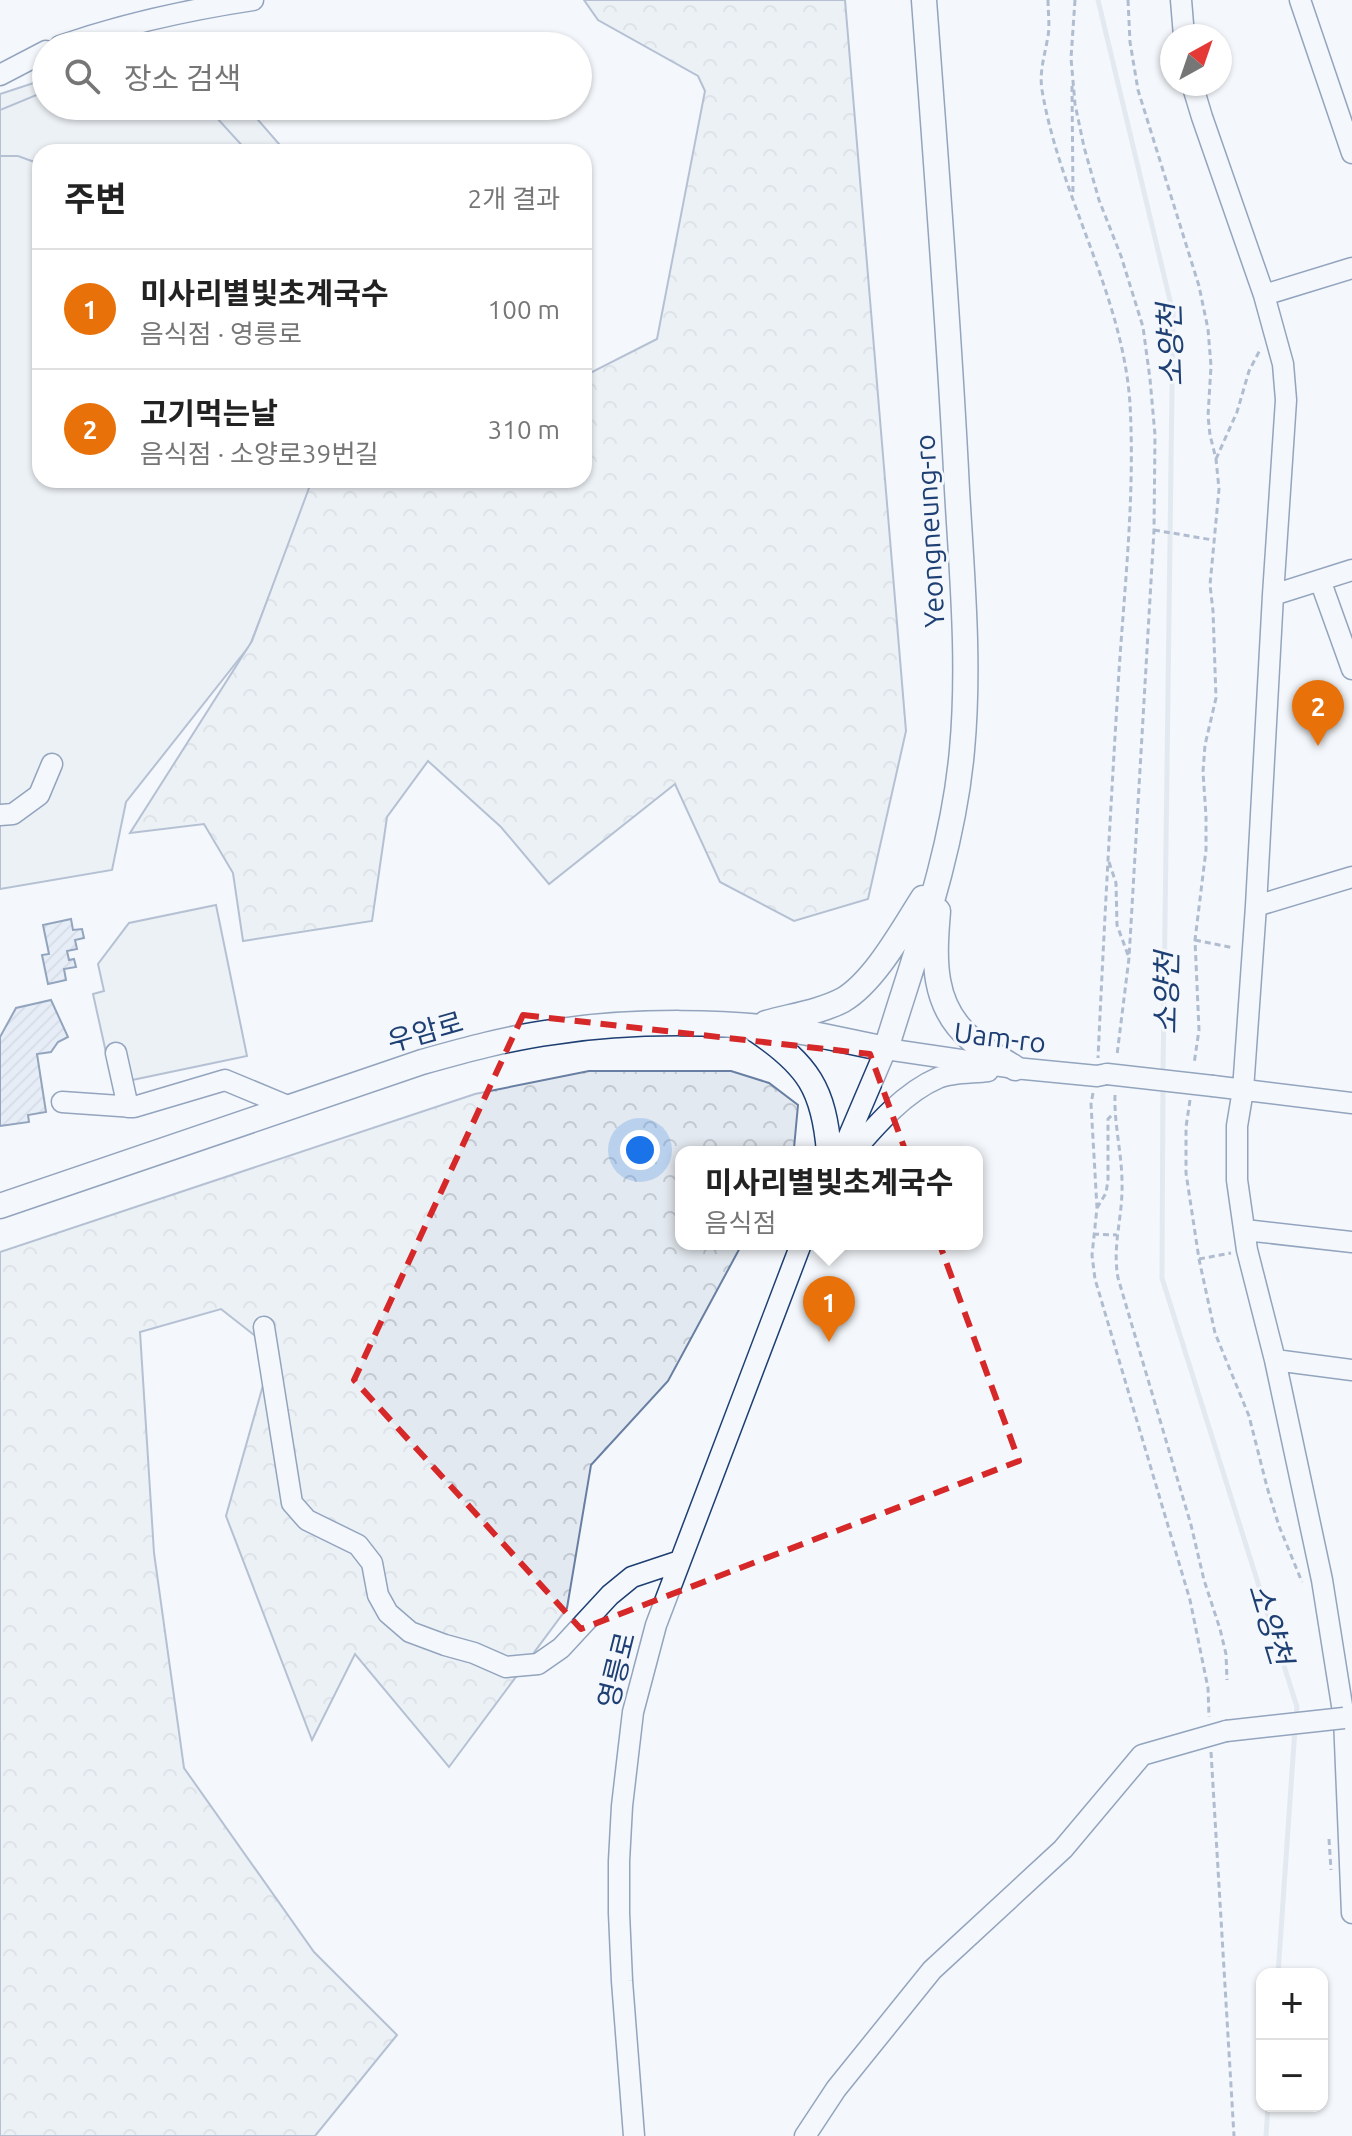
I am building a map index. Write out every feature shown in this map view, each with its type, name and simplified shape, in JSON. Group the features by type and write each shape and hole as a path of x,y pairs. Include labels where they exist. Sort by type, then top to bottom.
{"main road":[{"name":"Yeongneung-ro","path":"886,1049 941,869 955,809 966,671 951,363 924,0"},
{"path":"751,1026 815,1010 844,999 865,981 887,955 941,869"},
{"path":"941,869 936,943 938,990 950,1017 972,1040 1015,1068"},
{"name":"우암로","path":"0,1206 422,1062 554,1031 697,1023 808,1033 886,1049"},
{"path":"751,1026 802,1067 816,1092 827,1124 829,1146"}],"street":[{"path":"106,32 191,10 253,0"},
{"path":"1181,0 1183,24"},
{"path":"1300,0 1352,153"},
{"path":"0,56 32,54"},
{"path":"0,75 32,59"},
{"path":"1196,96 1264,295 1283,364 1286,400 1253,952 1243,1090 1237,1126 1237,1166 1246,1240 1275,1360 1348,1717 1352,1913"},
{"path":"1264,295 1352,268"},
{"path":"1273,595 1352,570"},
{"path":"1320,580 1352,669"},
{"path":"0,815 13,814 39,795 52,764"},
{"path":"1256,906 1352,877"},
{"path":"845,1146 886,1049"},
{"name":"Uam-ro","path":"886,1049 1015,1068 1109,1073 1243,1090"},
{"path":"116,1053 128,1107"},
{"path":"858,1146 903,1099 939,1077 1015,1068"},
{"path":"62,1102 134,1107 225,1080 290,1107"},
{"path":"1243,1090 1352,1103"},
{"path":"1246,1240 1352,1242"},
{"name":"영릉로","path":"634,2136 620,1940 619,1861 633,1712 656,1625 799,1250"},
{"path":"264,1327 292,1503 307,1520 358,1545 372,1563 378,1595 388,1613 410,1632 506,1667 538,1664 561,1648 610,1595 632,1577 680,1561"},
{"path":"1275,1360 1352,1370"},
{"path":"805,2136 836,2089 932,1970 1063,1849 1142,1755 1218,1733 1348,1717"}],"path":[{"path":"1048,0 1042,89 1057,153 1112,311 1130,403 1129,514 1108,858 1109,1073 1122,1184 1115,1260 1220,1629 1226,1654 1227,1680"},
{"path":"1073,196 1071,58 1075,0"},
{"path":"1128,0 1130,42 1138,90 1199,286 1205,315 1211,366 1208,416 1219,489 1210,585 1216,698 1205,745 1203,772 1206,850 1195,940 1199,1030 1194,1071"},
{"path":"1071,58 1075,104 1084,147 1143,327 1155,435 1154,530 1129,958 1109,1073 1091,1104 1097,1208 1092,1255 1095,1279 1190,1600 1218,1733 1234,2136"},
{"path":"1216,459 1237,412 1258,351 1275,334"},
{"path":"1154,530 1213,540"},
{"path":"1108,858 1116,883 1117,925 1129,958"},
{"path":"1195,940 1253,952"},
{"path":"1190,1099 1186,1127 1186,1173 1199,1259 1215,1333 1249,1416 1279,1526 1305,1590"},
{"path":"1097,1208 1106,1193 1108,1119 1114,1113"},
{"path":"1093,1234 1117,1235"},
{"path":"1199,1259 1246,1240"},
{"path":"1329,1839 1329,1870 1350,1870"}],"highlighted area":[{"path":"523,1015 870,1054 1019,1461 581,1629 354,1380"}],"green space":[{"path":"584,0 845,0 906,731 868,899 794,921 720,882 675,784 549,884 501,827 428,761 387,817 372,921 243,941 233,873 204,824 130,833 252,641 309,488 592,488 592,372 657,339 705,91 698,76 598,20"},
{"path":"32,84 32,120 258,120 279,144 32,144 32,488 312,488 250,645 126,802 112,870 0,889 0,94"},
{"path":"589,1071 731,1071 769,1083 798,1105 794,1146 675,1146 675,1250 739,1250 668,1381 591,1465 567,1608 449,1767 355,1654 312,1740 226,1516 273,1350 221,1309 140,1332 154,1553 184,1768 314,1952 397,2035 315,2136 0,2136 0,1252 475,1094"}],"shaded area":[{"path":"32,97 32,120 219,120 241,144 32,144 32,161 18,156 0,156 0,110"},
{"path":"216,905 247,1056 113,1084 93,994 104,991 98,964 129,923"}],"building":[{"path":"71,919 73,930 82,929 84,938 75,940 77,949 67,951 69,960 74,959 76,967 64,969 66,980 48,984 42,955 49,954 43,925"},
{"path":"51,1000 68,1037 58,1042 51,1052 37,1054 46,1112 28,1115 29,1122 0,1126 0,1037 16,1008"}],"waterway":[{"name":"소양천","path":"1098,0 1173,313 1163,1074"},
{"name":"소양천","path":"1163,1084 1162,1278 1297,1707 1296,1718"},
{"name":"소양천","path":"1278,1968 1295,1728"},
{"name":"소양천","path":"1266,2136 1268,2112"}],"place":[{"name":"고기먹는날","path":"1318,746"},
{"name":"미사리별빛초계국수","path":"829,1342"}]}
